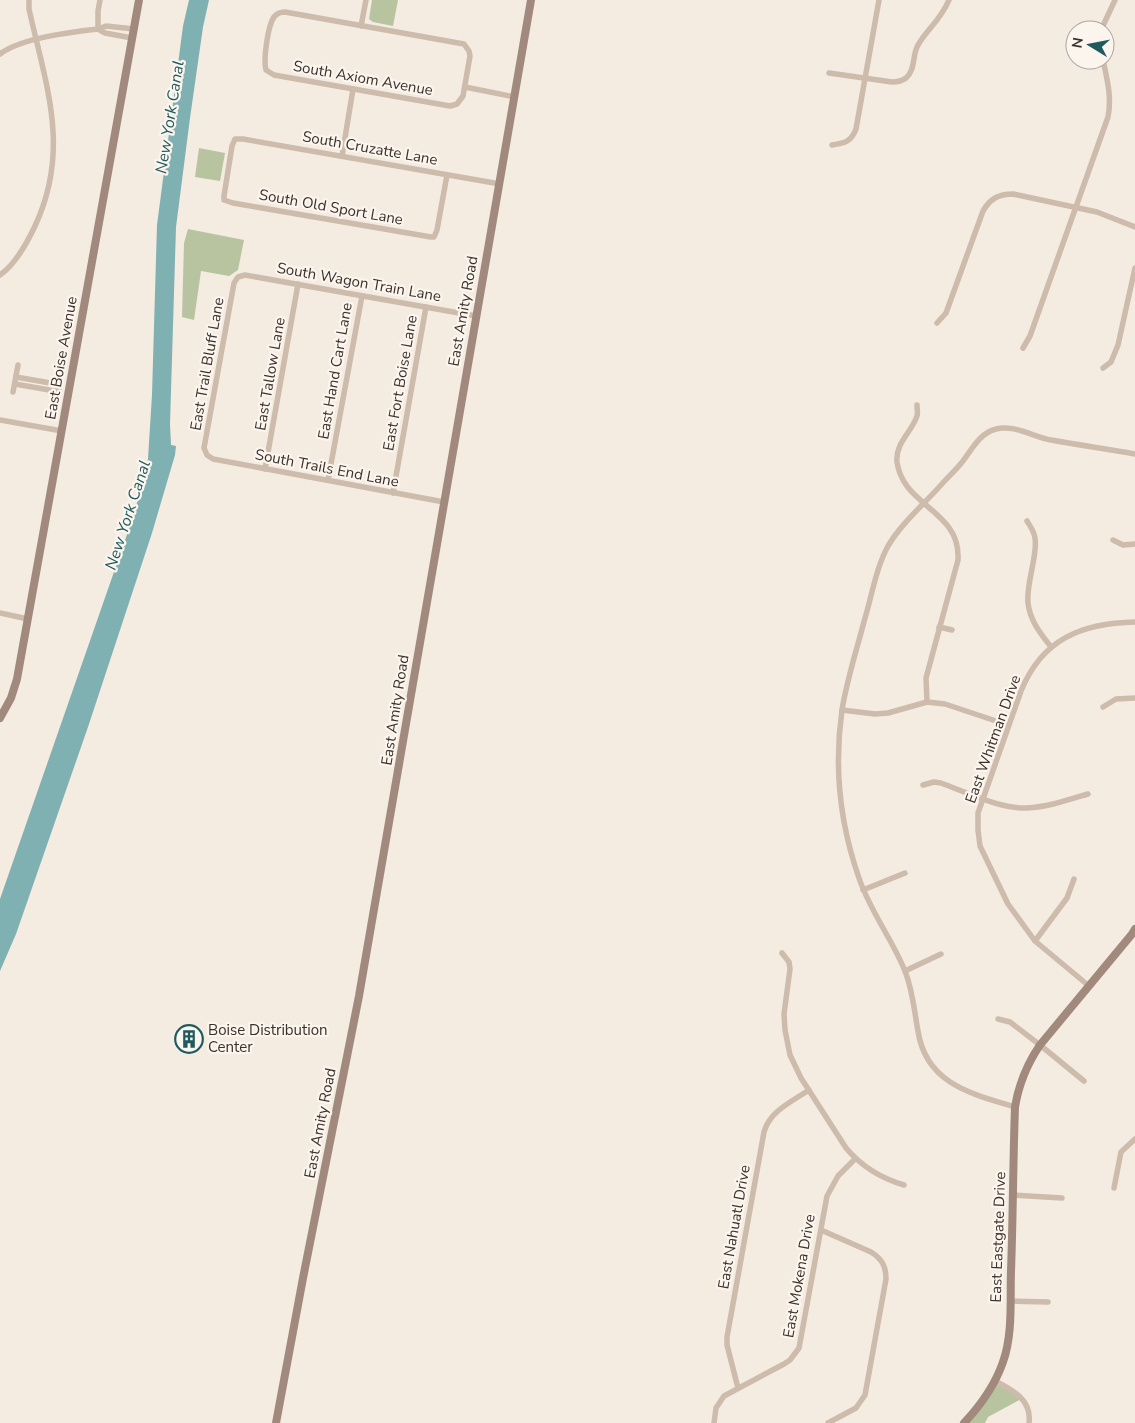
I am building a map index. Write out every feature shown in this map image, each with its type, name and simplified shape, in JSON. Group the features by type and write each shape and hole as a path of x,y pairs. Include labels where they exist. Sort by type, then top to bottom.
{"street":[{"path":"0,275 10,266 30,238 49,189 54,159 54,131 49,97 29,9 29,0"},
{"path":"98,29 100,0"},
{"name":"East Boise Avenue","path":"0,718 17,679 139,0"},
{"path":"366,0 362,26 460,43 466,47 470,56 464,87 515,97"},
{"name":"East Amity Road","path":"276,1423 359,996 531,0"},
{"path":"832,145 848,142 853,137 856,129 879,0"},
{"path":"829,73 899,82 907,77 912,68 918,45 942,16 949,0"},
{"path":"1106,20 1115,0"},
{"name":"South Axiom Avenue","path":"362,26 284,12 276,14 271,21 264,61 266,70 274,75 450,106 457,104 463,96 464,87"},
{"path":"0,54 15,45 70,32 98,29 106,26 134,29"},
{"path":"98,29 105,33 132,38"},
{"path":"1023,348 1030,336 1108,117 1110,95 1105,70"},
{"path":"342,156 353,89"},
{"name":"South Cruzatte Lane","path":"224,200 232,146 235,139 500,184"},
{"name":"South Old Sport Lane","path":"224,200 242,205 434,237 447,175"},
{"path":"937,324 946,313 983,212 988,203 995,197 1013,194 1076,207 1097,212 1135,227"},
{"path":"1103,368 1111,362 1118,345 1135,268"},
{"name":"South Wagon Train Lane","path":"238,277 245,274 476,316"},
{"name":"East Trail Bluff Lane","path":"207,455 204,448 234,282 238,277"},
{"name":"East Tallow Lane","path":"265,468 298,284"},
{"name":"East Hand Cart Lane","path":"328,480 362,296"},
{"name":"East Fort Boise Lane","path":"393,493 426,307"},
{"path":"13,392 18,365"},
{"path":"16,376 56,384 59,388 69,390"},
{"path":"14,384 55,391 59,388"},
{"path":"917,405 918,415 899,447 897,462 902,480 924,504 950,527 958,548 958,560 926,678 927,702"},
{"path":"0,420 62,431"},
{"path":"1015,1107 962,1090 941,1076 922,1047 914,1000 905,971 863,890 846,833 839,790 838,754 842,710 880,564 888,547 900,531 962,463 982,436 995,429 1010,428 1052,440 1135,454"},
{"name":"South Trails End Lane","path":"207,455 213,459 444,502"},
{"path":"1026,521 1036,540 1028,603 1036,628 1051,647"},
{"path":"1114,540 1123,545 1135,544"},
{"path":"0,613 28,619"},
{"name":"East Whitman Drive","path":"1089,986 1035,941 1008,904 980,846 978,813 1008,725 1025,682 1037,663 1051,647 1071,634 1094,626 1114,622 1135,622"},
{"path":"939,627 952,630"},
{"path":"1103,707 1116,699 1135,698"},
{"path":"842,710 875,714 888,713 927,702 945,704 1008,725"},
{"path":"923,785 934,782 941,783 982,798 1026,808 1056,803 1088,794"},
{"path":"863,890 905,873"},
{"path":"1035,941 1067,898 1074,879"},
{"name":"East Eastgate Drive","path":"964,1423 995,1381 1007,1345 1010,1301 1015,1107 1022,1076 1040,1044 1135,929"},
{"path":"782,953 789,962 790,969 784,1014 786,1039 793,1063 846,1148 855,1159 868,1170 887,1180 904,1185"},
{"path":"905,971 941,954"},
{"path":"998,1019 1010,1022 1040,1044 1084,1081"},
{"name":"East Nahuatl Drive","path":"738,1388 727,1345 764,1132 774,1113 809,1090"},
{"path":"1114,1188 1121,1152 1134,1140"},
{"name":"East Mokena Drive","path":"714,1423 716,1408 724,1396 784,1364 790,1360 799,1348 825,1203 830,1189 838,1176 855,1159"},
{"path":"1013,1195 1062,1198"},
{"path":"821,1230 872,1252 884,1263 886,1271 885,1288 865,1395 856,1408 828,1423"},
{"path":"1010,1301 1048,1302"},
{"path":"995,1381 1012,1389 1025,1401 1028,1409 1029,1423"}],"green space":[{"path":"372,0 398,0 393,26 373,22 369,19"},
{"path":"199,148 225,153 220,181 195,177"},
{"path":"188,229 244,240 238,270 229,276 201,271 194,320 182,317 184,243"},
{"path":"995,1384 1011,1391 1021,1399 988,1417 985,1423 967,1423"}],"water":[{"path":"189,0 209,0 203,27 176,227 170,424 171,445 176,446 175,455 152,533 88,727 16,934 0,971 0,899 130,526 148,459 152,395 157,225 183,26"}],"place":[{"name":"Boise Distribution Center","path":"189,1039"}],"water label":[{"name":"New York Canal","path":"169,117"},
{"name":"New York Canal","path":"127,515"}]}
